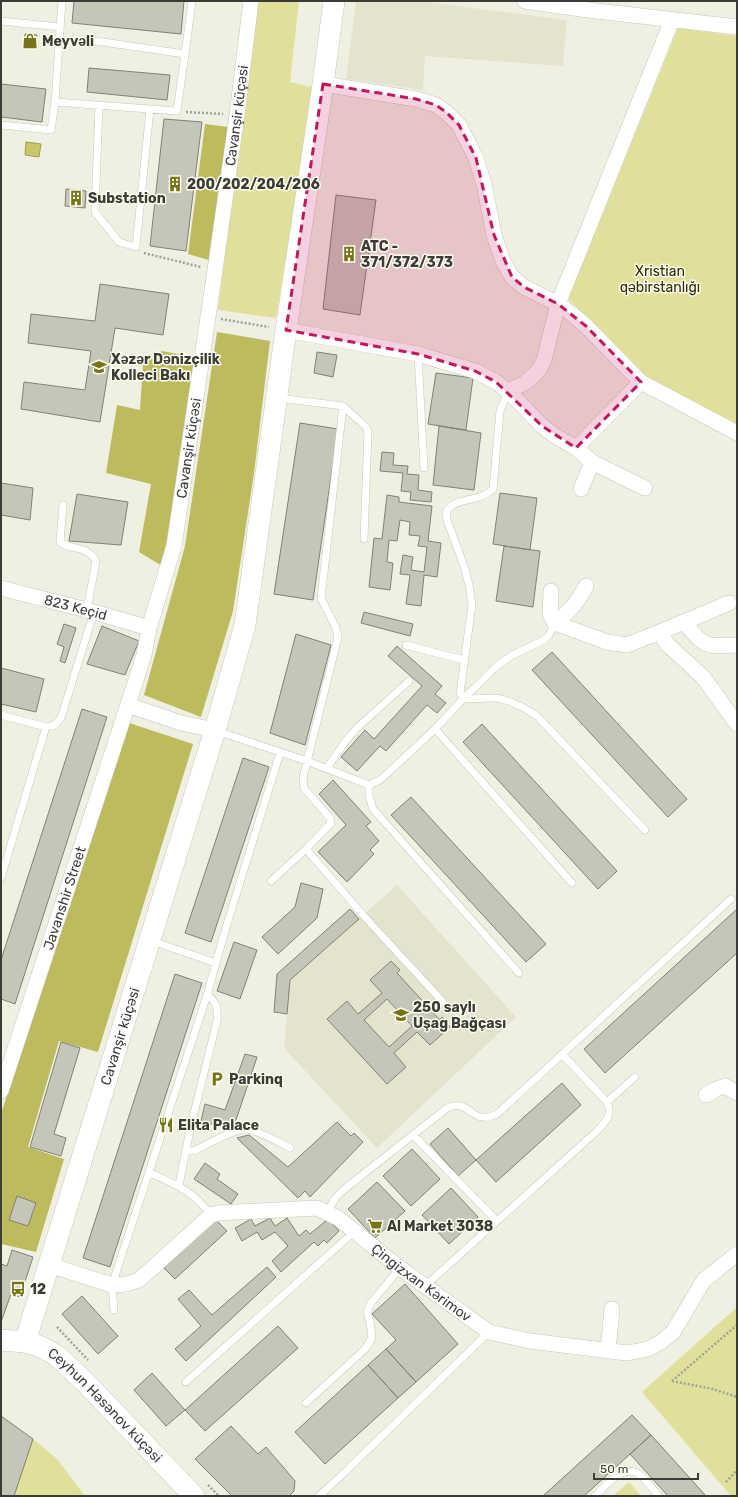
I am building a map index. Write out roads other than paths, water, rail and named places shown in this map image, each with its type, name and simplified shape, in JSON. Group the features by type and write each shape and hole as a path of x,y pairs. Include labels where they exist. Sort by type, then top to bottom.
{"street":[{"name":"Cavanşir küçəsi","path":"128,705 144,655 149,628 174,546 237,115 251,1"},
{"name":"Cavanşir küçəsi","path":"25,1342 215,730 245,625 334,1"},
{"path":"525,1 589,6 672,20 737,27"},
{"path":"508,391 525,383 539,370 544,360 558,304 672,20"},
{"path":"323,84 416,99 436,105 447,113 459,125 476,158 484,184 494,235 503,261 512,277 524,287 558,304 572,314 586,326 641,382 737,433"},
{"path":"286,330 418,354 475,371 496,382 508,391 542,426 576,448 592,462 645,488"},
{"path":"576,448 641,382"},
{"path":"581,489 592,462"},
{"path":"555,623 572,610 586,586"},
{"name":"823 Keçid","path":"1,588 91,611 149,628"},
{"path":"551,591 550,614 555,623 606,642 627,645 729,603"},
{"path":"684,622 699,640 707,645 737,645"},
{"path":"660,632 667,644 703,677 737,724"},
{"path":"128,705 181,723 215,730"},
{"name":"Javanshir Street","path":"1,1091 128,705"},
{"path":"706,1095 716,1088 725,1086 737,1093"},
{"name":"Çingizxan Kərimov","path":"212,1215 218,1212 317,1208 338,1218 400,1268 489,1332 530,1341 627,1353 648,1349 662,1342 673,1332 704,1280 737,1254"},
{"path":"49,1265 112,1285 127,1284 139,1280 212,1215"},
{"path":"608,1351 612,1308"},
{"name":"Ceyhun Həsənov küçəsi","path":"1,1340 25,1342 40,1346 56,1354 194,1496"}],"lane":[{"path":"1,125 51,130 55,102 62,1"},
{"path":"55,102 177,111 192,1"},
{"path":"1,21 60,27"},
{"path":"96,41 184,54"},
{"path":"98,104 95,212 119,242 136,247 150,109"},
{"path":"418,354 424,468"},
{"path":"508,391 500,411 493,489 488,494 480,498 453,503 446,512 447,520 470,585 472,605 459,687 460,693 464,698 474,700 490,698 510,702 524,707 538,717 645,830"},
{"path":"277,398 343,406 366,427 368,432 364,538"},
{"path":"271,881 306,849 331,823 330,818 304,788 303,778 338,637 336,628 321,598 343,406"},
{"path":"1,715 46,727 55,725 61,718 91,611 96,561 88,552 64,545 60,542 63,505"},
{"path":"215,730 280,753 307,760 369,785 380,780 435,729 498,665 511,656 544,640 549,635 555,623"},
{"path":"406,645 464,660"},
{"path":"327,768 356,729 408,681"},
{"path":"1,878 46,727"},
{"path":"435,729 572,883"},
{"path":"114,1310 112,1285 150,1173 207,995 280,753"},
{"path":"369,785 368,796 373,809 519,973"},
{"path":"306,849 363,915 443,1002"},
{"path":"326,1212 336,1197 347,1187 447,1108 454,1104 462,1106 480,1118 488,1118 497,1114 731,899"},
{"path":"150,940 216,963"},
{"path":"179,1185 191,1125 217,1021 218,1008 215,1000 207,995"},
{"path":"425,1286 597,1131 608,1119 610,1110 608,1102 562,1054"},
{"path":"608,1102 635,1077"},
{"path":"186,1151 194,1151 238,1130 247,1129 290,1148"},
{"path":"413,1136 497,1221"},
{"path":"150,1173 179,1185 203,1203 212,1215"},
{"path":"186,1382 355,1231"},
{"path":"306,1403 365,1349 372,1338 367,1312 371,1303 400,1268"},
{"path":"319,1496 489,1332"},
{"path":"594,1496 622,1472 631,1471 638,1473 659,1496"}],"place":[{"name":"Meyvəli","path":"30,41"},
{"name":"200/202/204/206","path":"175,184"},
{"name":"Substation","path":"76,198"},
{"name":"ATC - 371/372/373","path":"349,254"},
{"name":"Xəzər Dənizçilik Kolleci Bakı","path":"99,367"},
{"name":"250 saylı Uşag Bağçası","path":"401,1015"},
{"name":"Parkinq","path":"217,1079"},
{"name":"Elita Palace","path":"166,1125"},
{"name":"Al Market 3038","path":"375,1226"},
{"name":"12","path":"18,1289"}],"park label":[{"name":"Xristian qəbirstanlığı","path":"660,280"}]}
